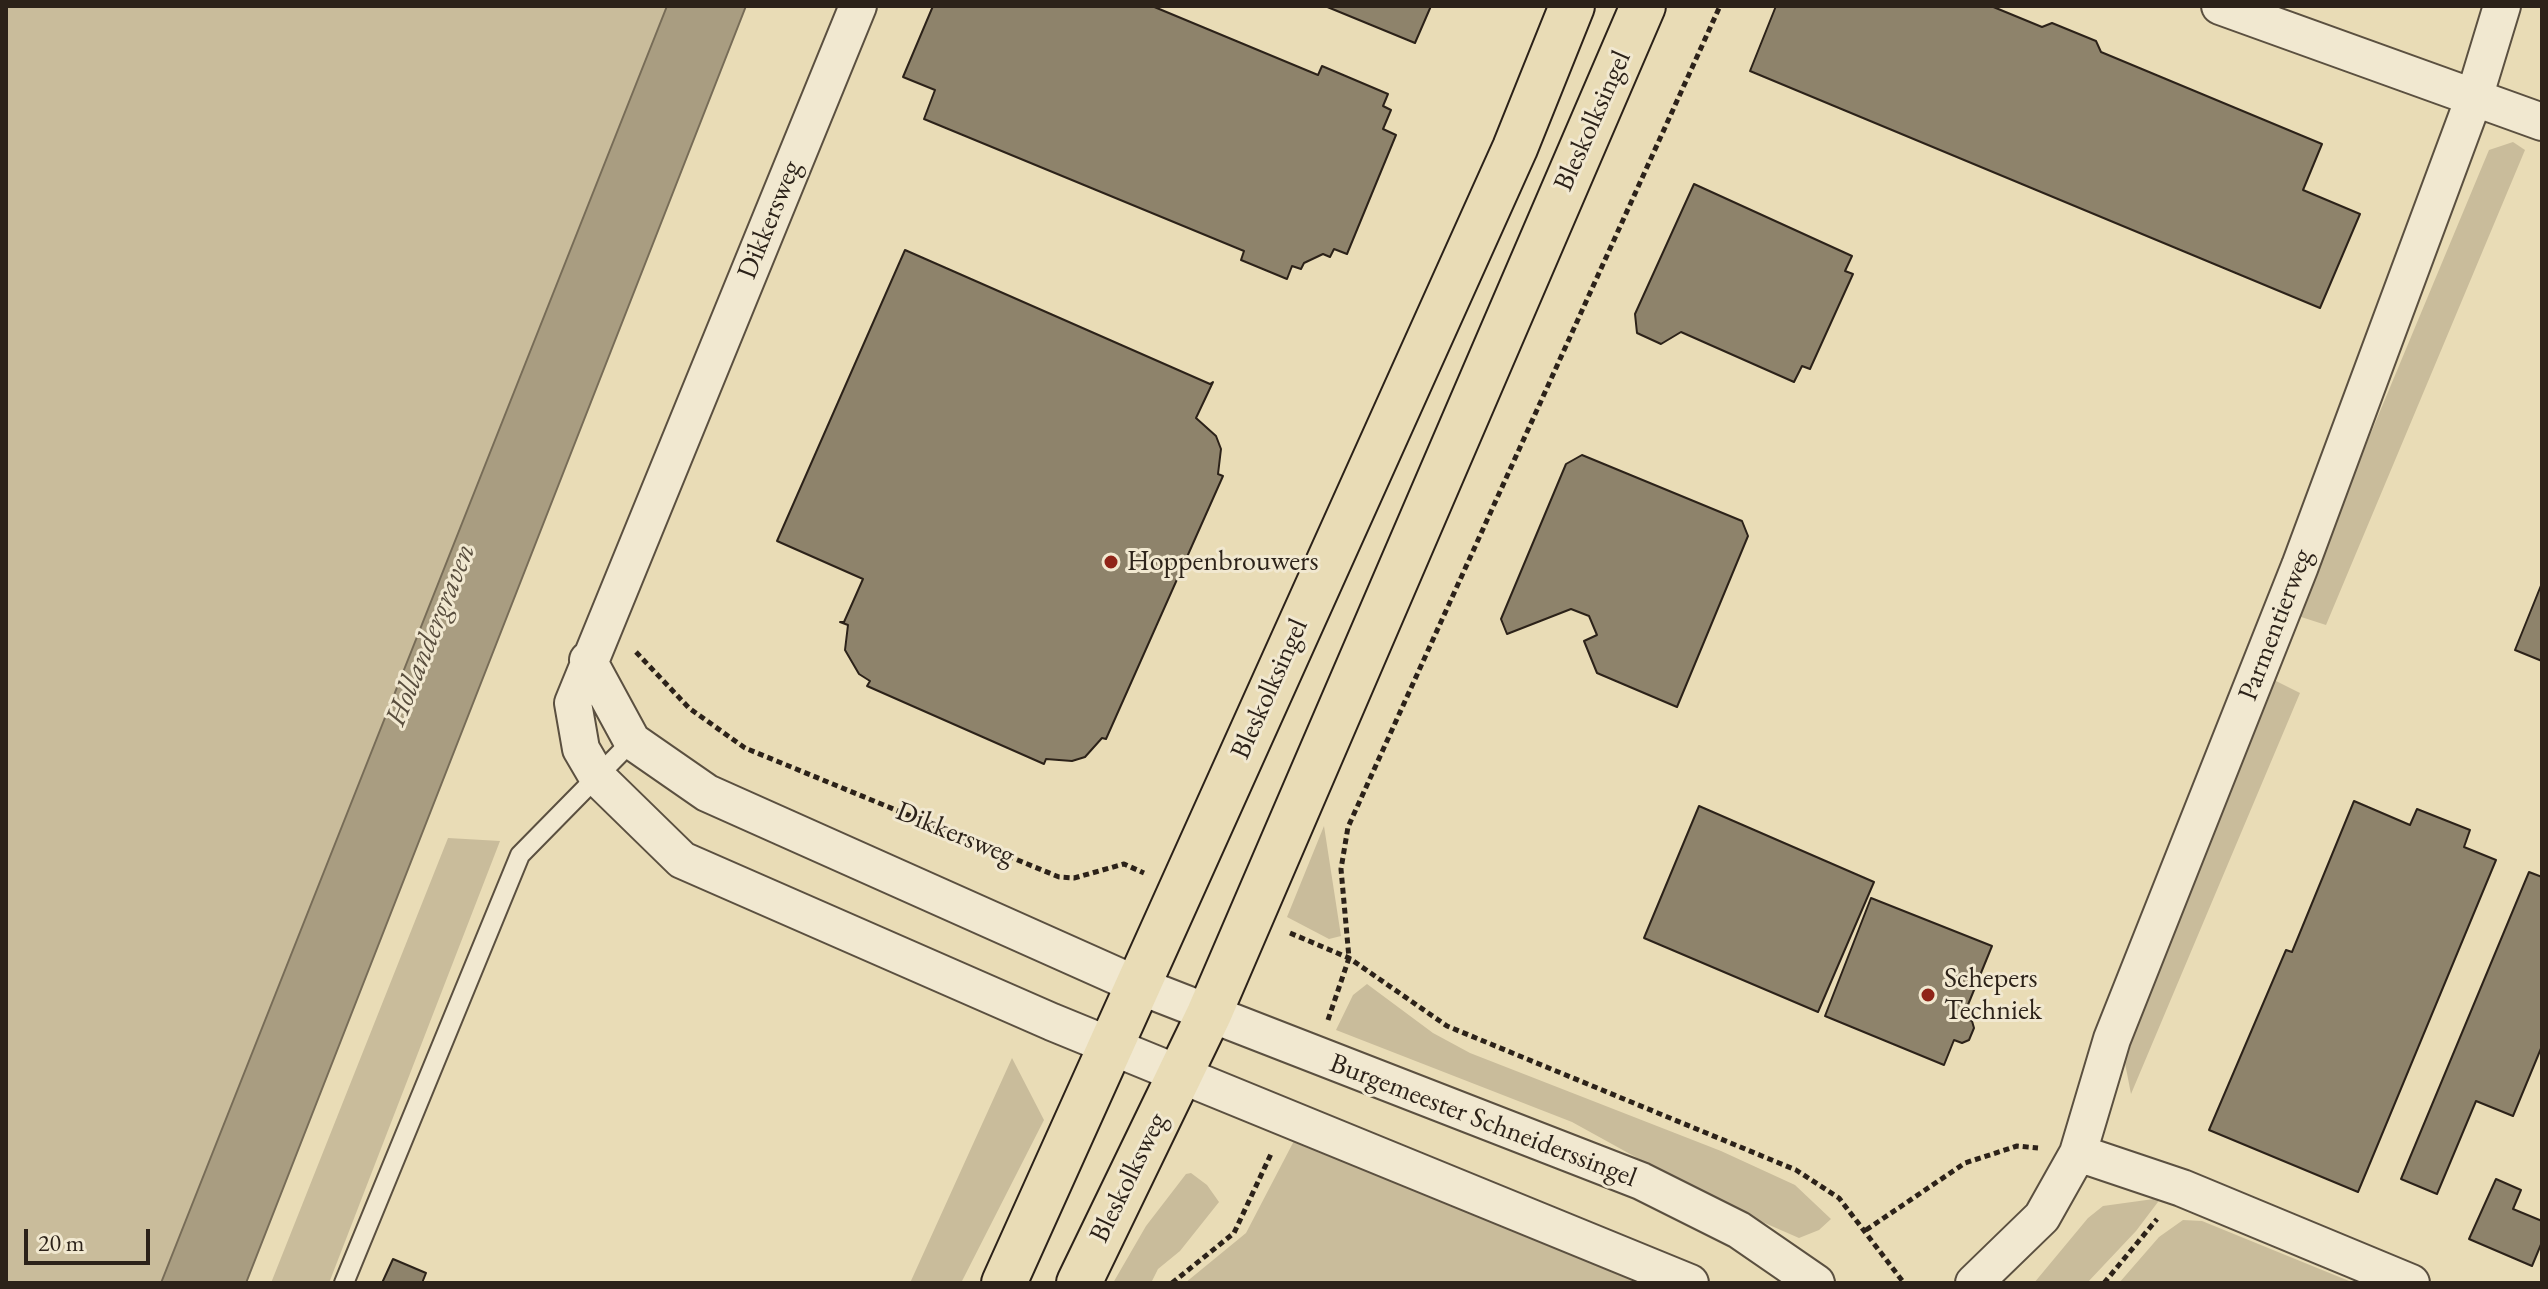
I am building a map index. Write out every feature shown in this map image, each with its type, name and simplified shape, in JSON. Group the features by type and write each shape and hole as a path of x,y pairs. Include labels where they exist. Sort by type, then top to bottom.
{"main road":[{"name":"Bleskolksingel","path":"1004,1283 1515,148 1572,6"},
{"name":"Bleskolksingel","path":"1180,1073 1209,1014 1643,6"},
{"name":"Bleskolksweg","path":"1079,1283 1180,1073"}],"street":[{"name":"Dikkersweg","path":"858,6 588,660 573,703 581,749 598,778 682,860 1112,1046"},
{"path":"2220,6 2542,122"},
{"name":"Parmentierweg","path":"1974,1283 2042,1217 2078,1153 2112,1039 2300,566 2474,98 2502,6"},
{"path":"588,660 632,741 707,793 1137,985"},
{"name":"Burgemeester Schneiderssingel","path":"1137,985 1641,1181 1739,1230 1816,1283"},
{"path":"1112,1046 1690,1283"},
{"path":"2078,1153 2182,1188 2411,1283"}],"lane":[{"path":"344,1283 520,855 632,741"}],"path":[{"path":"1349,958 1341,869 1348,827 1720,6"},
{"name":"Dikkersweg","path":"608,611 643,662 689,708 745,748 1059,877 1074,878 1124,864 1181,888"},
{"path":"1250,917 1349,958 1447,1026 1796,1170 1839,1198 1904,1283"},
{"path":"1866,1230 1965,1163 2017,1146 2078,1153"},
{"path":"2104,1283 2182,1188"}],"shaded area":[{"path":"6,6 667,6 161,1283 6,1283"},
{"path":"2513,142 2525,150 2326,625 2295,615 2489,150"},
{"path":"2268,677 2300,693 2131,1094 2124,1058"},
{"path":"1324,826 1341,936 1329,939 1287,917"},
{"path":"448,838 500,841 329,1283 271,1283"},
{"path":"1367,984 1433,1033 1470,1053 1721,1151 1795,1185 1831,1219 1819,1230 1799,1238 1719,1203 1572,1122 1336,1030 1353,995"},
{"path":"1012,1058 1044,1120 961,1283 910,1283"},
{"path":"1296,1137 1650,1283 1185,1283 1246,1233"},
{"path":"1191,1173 1207,1185 1219,1202 1180,1251 1158,1269 1151,1283 1113,1283 1146,1226 1186,1174"},
{"path":"2161,1198 2136,1231 2087,1283 2034,1283 2088,1218 2103,1206"},
{"path":"2183,1220 2202,1221 2354,1283 2119,1283 2159,1237"}],"water":[{"name":"Hollandergraven","path":"667,6 746,6 246,1283 161,1283"}],"building":[{"path":"933,6 1152,6 1318,75 1322,66 1388,94 1383,106 1391,110 1383,129 1396,135 1347,254 1334,249 1330,257 1323,254 1304,263 1301,269 1292,266 1287,279 1241,260 1244,251 924,119 935,90 903,77"},
{"path":"1325,6 1431,6 1415,43"},
{"path":"1776,6 1991,6 2042,27 2052,23 2096,41 2101,52 2322,144 2303,190 2360,214 2320,308 1750,71"},
{"path":"1694,184 1852,256 1845,271 1853,274 1810,369 1802,366 1794,382 1681,332 1661,344 1637,333 1635,314"},
{"path":"905,250 1210,384 1213,382 1196,418 1216,436 1221,449 1218,474 1223,476 1106,739 1102,738 1085,757 1072,761 1046,759 1044,764 867,686 870,681 859,674 845,650 848,625 840,622 844,622 863,579 777,541"},
{"path":"1582,455 1742,521 1748,536 1677,707 1597,673 1584,641 1597,635 1589,616 1571,609 1507,634 1501,619 1566,464"},
{"path":"2542,583 2542,661 2515,650"},
{"path":"2354,801 2410,825 2417,809 2470,830 2464,847 2496,860 2358,1192 2209,1130 2286,950 2292,952"},
{"path":"1699,806 1874,882 1818,1012 1644,938"},
{"path":"2529,872 2542,877 2542,1046 2513,1116 2476,1101 2437,1194 2401,1179"},
{"path":"1871,898 1992,946 1963,1017 1972,1021 1974,1028 1969,1040 1962,1043 1954,1040 1944,1065 1825,1016"},
{"path":"2496,1179 2521,1190 2513,1209 2542,1221 2542,1242 2532,1266 2469,1239"},
{"path":"393,1259 426,1273 422,1283 382,1283"}],"place":[{"name":"Hoppenbrouwers","path":"1111,562"},
{"name":"Schepers Techniek","path":"1928,995"}]}
